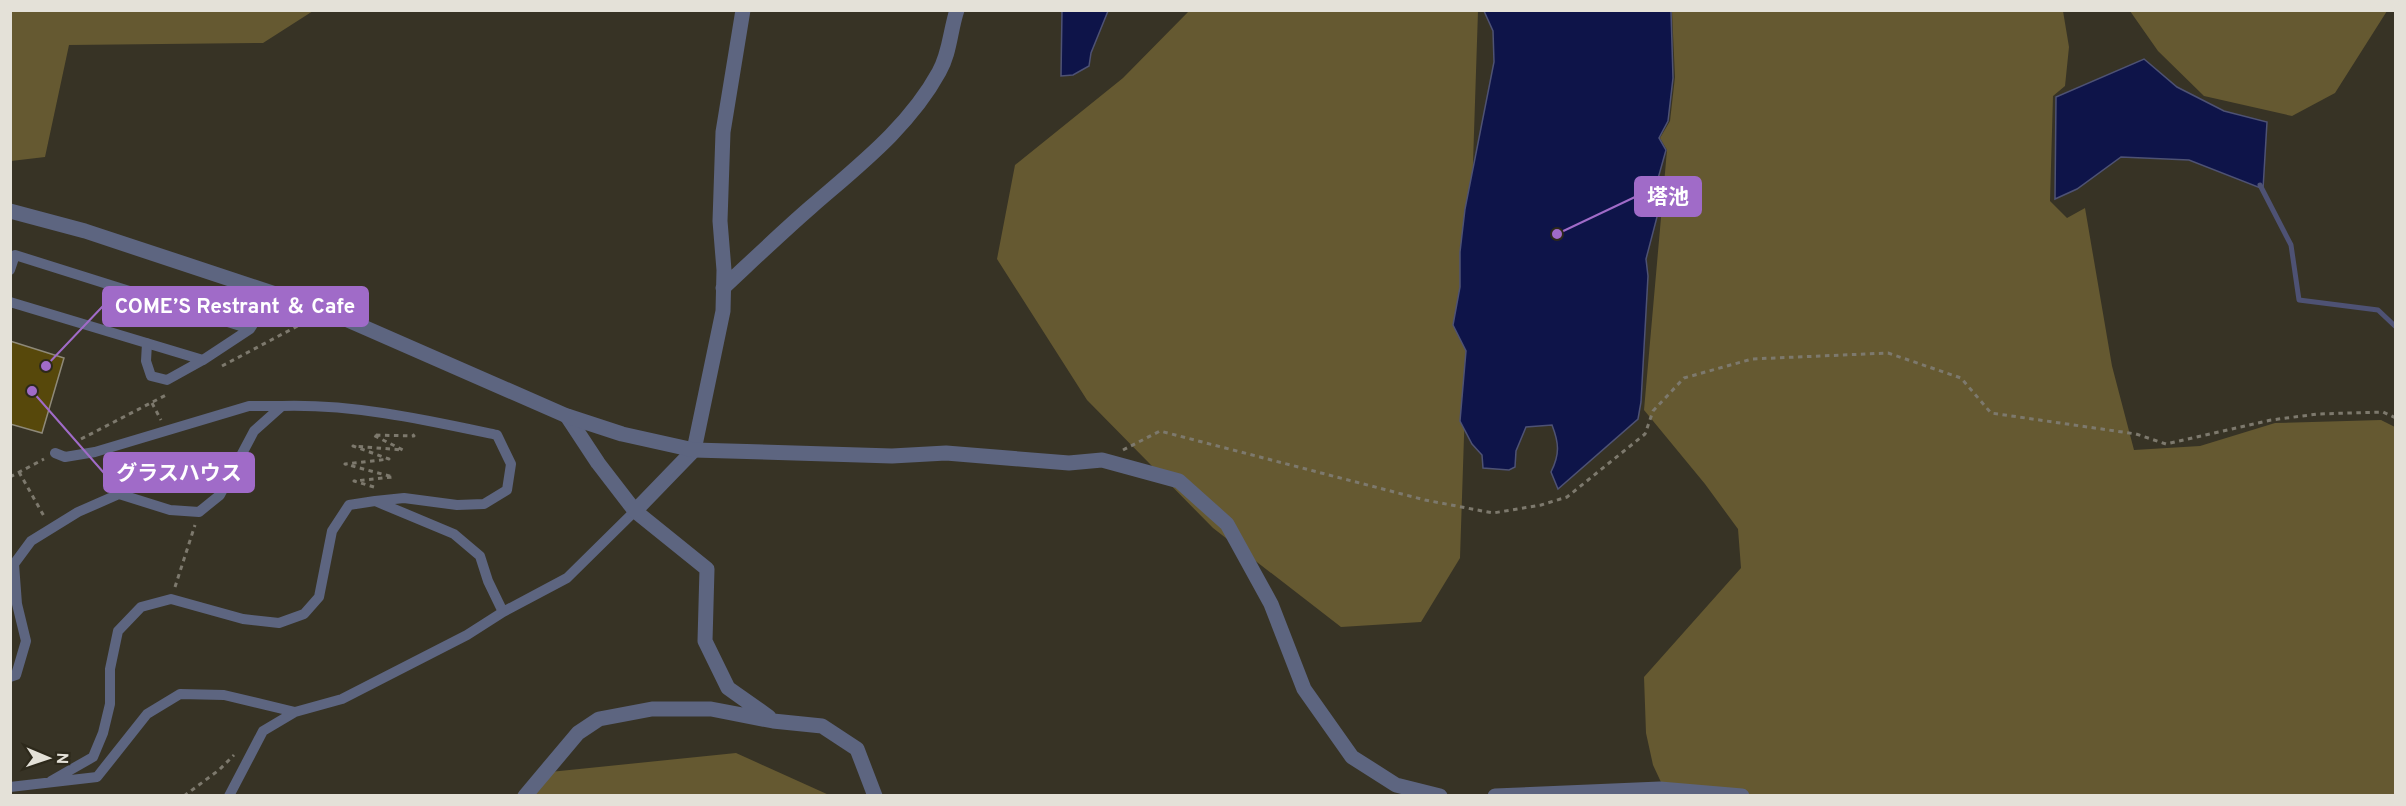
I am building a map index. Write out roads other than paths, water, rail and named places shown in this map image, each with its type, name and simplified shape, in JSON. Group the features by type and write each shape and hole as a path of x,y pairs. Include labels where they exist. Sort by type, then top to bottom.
{"street":[{"path":"635,511 694,450 719,331 723,288 720,221 723,132 743,10"},
{"path":"723,288 891,137 938,74 947,56 949,34 957,10"},
{"path":"10,211 85,231 327,311 567,416 622,434 694,450 892,456 946,453 1069,463 1102,460 1179,481 1227,524 1270,603 1304,689 1352,757 1396,785 1440,795"},
{"path":"567,416 598,463 635,511 707,569 705,641 728,688 773,721"},
{"path":"525,795 578,733 599,719 652,708 711,709 773,721 822,726 857,749 874,795"},
{"path":"1496,795 1660,789 1742,795"}],"lane":[{"path":"10,270 15,255 250,329"},
{"path":"147,343 146,361 151,375 167,380 203,360 250,329 262,310 262,291"},
{"path":"10,303 203,360"},
{"path":"51,781 93,756 100,741 110,704 110,669 118,631 141,607 171,599 243,619 279,623 304,614 319,597 332,531 348,506 404,498 457,505 484,504 507,490 511,464 497,435 399,414 318,405 249,406 95,452 65,457 55,453"},
{"path":"10,677 16,675 26,641 17,604 14,564 31,541 78,512 119,494 170,510 199,512 220,495 254,431 282,406"},
{"path":"375,501 454,534 480,556 488,581 503,612"},
{"path":"229,795 263,731 295,712 342,699 467,635 503,612 567,578 635,511"},
{"path":"10,787 97,777 147,714 180,694 224,694 295,712"}],"waterway":[{"path":"2260,185 2291,245 2299,300 2378,310 2396,327"}],"place":[{"name":"塔池","path":"1557,234"},
{"name":"COME’S Restrant ＆ Cafe","path":"46,366"},
{"name":"グラスハウス","path":"32,391"}]}
